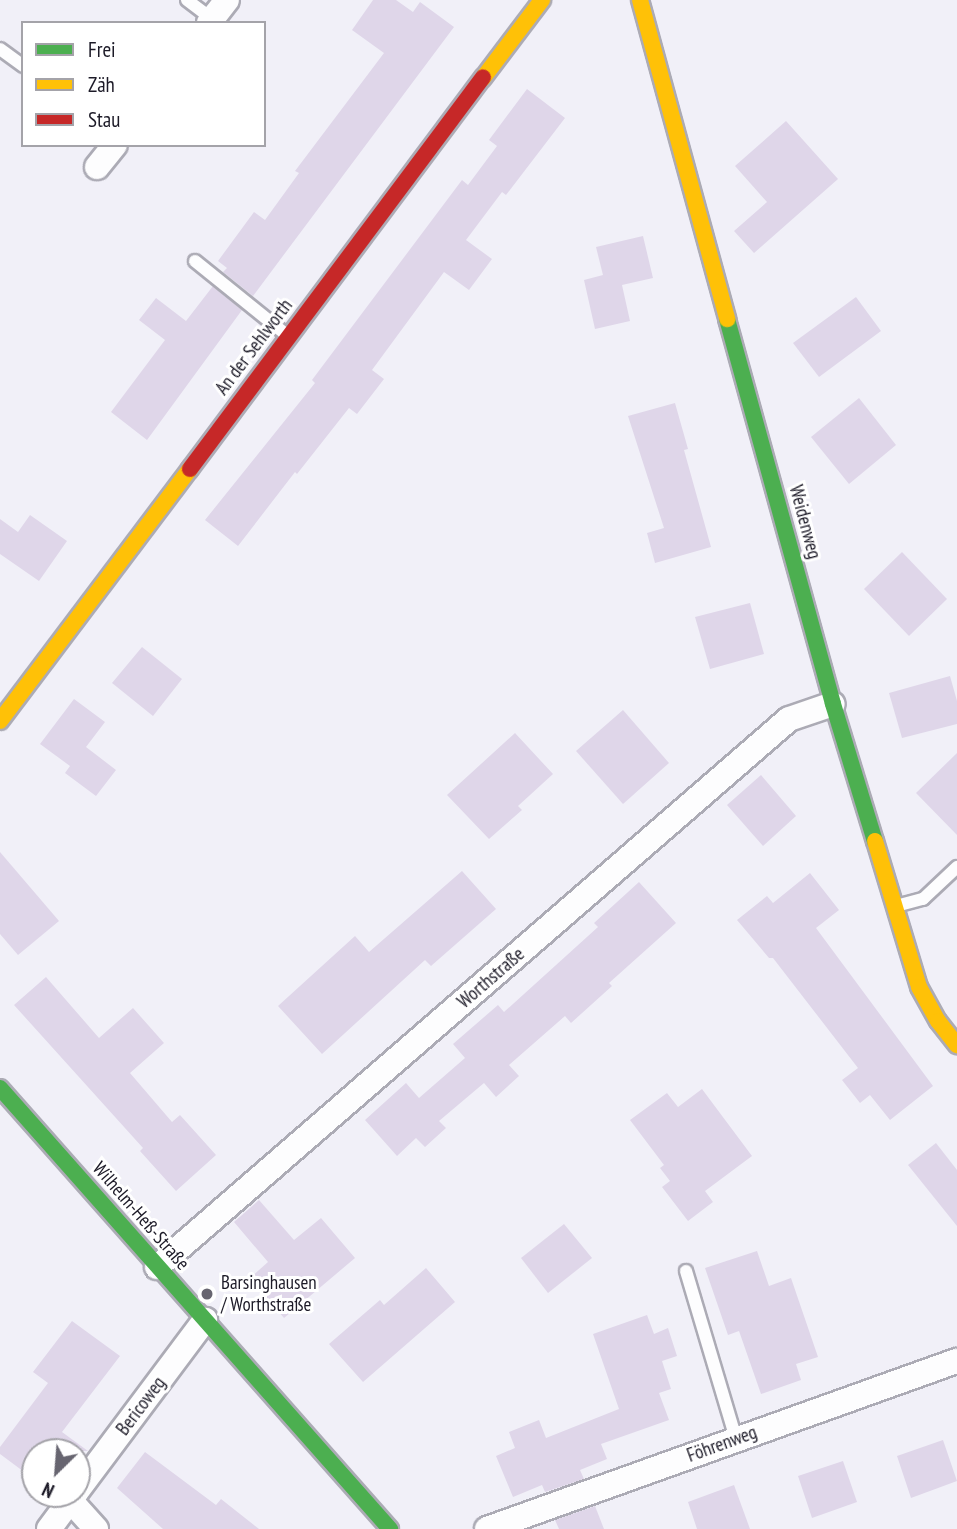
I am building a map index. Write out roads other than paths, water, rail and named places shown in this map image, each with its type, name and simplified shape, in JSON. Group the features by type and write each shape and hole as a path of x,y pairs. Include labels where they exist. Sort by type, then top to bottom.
{"street":[{"name":"An der Sehlworth","path":"0,721 542,0"},
{"name":"Weidenweg","path":"640,0 833,704 919,987 938,1021 957,1045"},
{"path":"97,167 112,147"},
{"name":"Worthstraße","path":"157,1267 789,719 833,704"},
{"name":"Wilhelm-Heß-Straße","path":"0,1088 390,1529"},
{"name":"Bericoweg","path":"91,1472 205,1320"},
{"name":"Föhrenweg","path":"487,1529 957,1361"},
{"name":"Bericoweg","path":"49,1529 64,1508"},
{"path":"82,1508 96,1529"}],"lane":[{"path":"187,0 216,14"},
{"path":"0,49 21,65"},
{"path":"195,261 289,336"},
{"path":"896,906 923,899 957,866"},
{"path":"686,1271 737,1439"}],"place":[{"name":"Barsinghausen / Worthstraße","path":"207,1294"}]}
